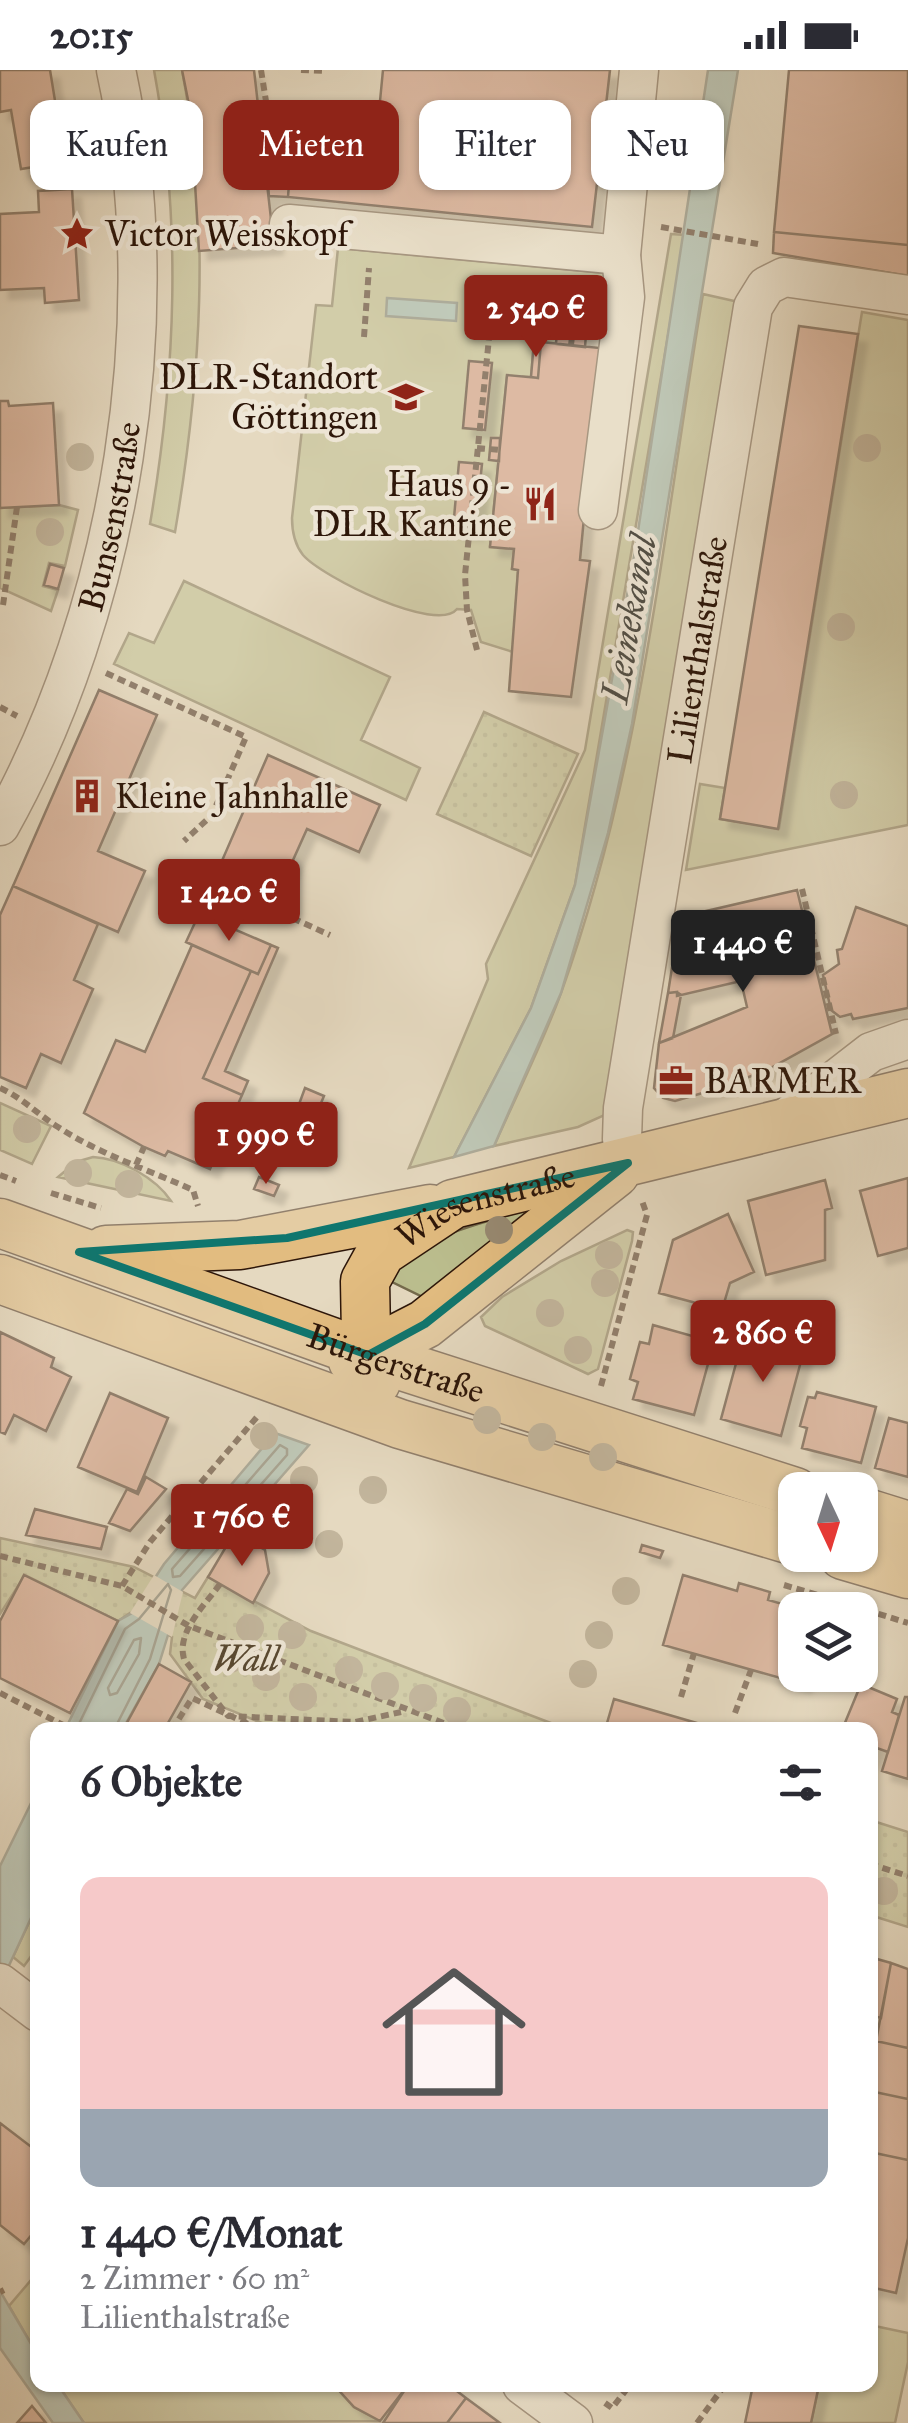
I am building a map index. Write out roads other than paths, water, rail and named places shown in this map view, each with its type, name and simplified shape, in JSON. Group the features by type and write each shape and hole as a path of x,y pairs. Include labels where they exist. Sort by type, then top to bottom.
{"main road":[{"name":"Wiesenstraße","path":"400,1424 384,1402 368,1355 362,1296 381,1252 453,1204 908,1093"},
{"path":"271,1392 368,1355 425,1324 628,1163"},
{"path":"79,1252 240,1245 453,1204"},
{"name":"Bürgerstraße","path":"0,1223 368,1355 778,1487"},
{"name":"Bürgerstraße","path":"0,1278 271,1392 400,1424 778,1536"},
{"path":"878,1517 908,1526"}],"street":[{"name":"Bunsenstraße","path":"0,826 72,658 118,484 136,342 132,174 116,70"},
{"path":"598,510 624,297 621,255 638,70"},
{"path":"290,224 621,255"},
{"name":"Lilienthalstraße","path":"628,1163 622,1139 623,1108 753,307 766,286 792,276 908,295"},
{"name":"Wiesenstraße","path":"776,1126 871,1052 908,1039"},
{"path":"3,1985 30,2006"},
{"path":"531,2392 573,2423"}],"water":[{"path":"708,70 738,70 724,156 724,100 703,100"},
{"name":"Leinekanal","path":"690,190 719,190 632,724 608,833 561,993 494,1146 454,1157 531,1008 575,885 635,551"},
{"path":"387,298 457,303 456,321 386,316"},
{"path":"275,1433 309,1445 182,1590 159,1664 126,1722 69,1722 118,1621 132,1613 164,1564"},
{"path":"30,1805 30,1920 0,1985 0,1866"},
{"path":"0,2291 30,2342 30,2390 0,2348"},
{"path":"31,2392 63,2392 84,2423 53,2423"}],"place":[{"name":"Victor Weisskopf","path":"77,234"},
{"name":"DLR-Standort Göttingen","path":"406,397"},
{"name":"Haus 9 - DLR Kantine","path":"540,504"},
{"name":"Kleine Jahnhalle","path":"87,796"},
{"name":"BARMER","path":"676,1081"}],"park label":[{"name":"Wall","path":"246,1659"}]}
